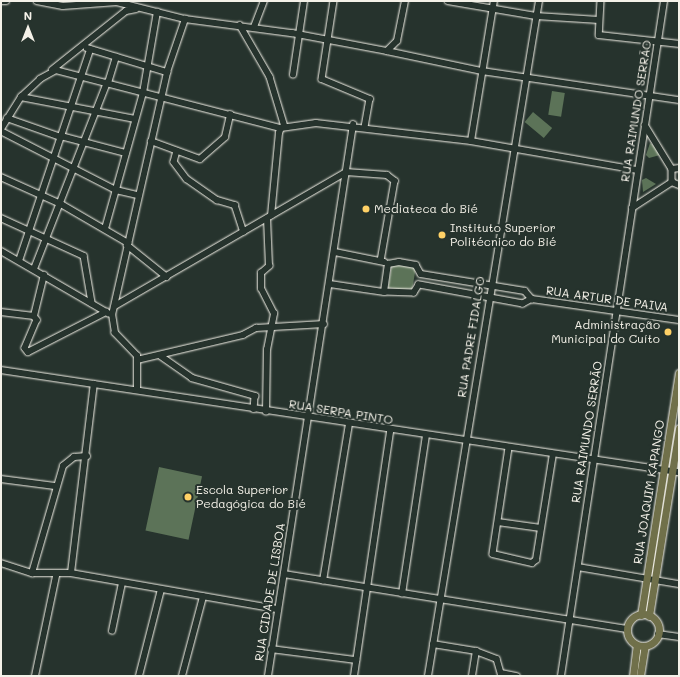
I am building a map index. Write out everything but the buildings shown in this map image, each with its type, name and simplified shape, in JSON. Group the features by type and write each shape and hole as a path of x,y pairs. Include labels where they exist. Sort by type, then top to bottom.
{"main road":[{"name":"RUA JOAQUIM KAPANGO","path":"641,615 664,470 675,420 679,373"},
{"name":"RUA JOAQUIM KAPANGO","path":"649,616 664,526 676,471 679,428"},
{"path":"655,525 664,526"},
{"path":"641,615 649,616 657,623 658,634 654,642 641,645 630,639 627,629 632,620 641,615"},
{"path":"633,676 641,645"},
{"path":"640,676 641,645"}],"street":[{"path":"1,2 6,1"},
{"path":"37,1 62,6 111,1 185,19 240,25 297,34 482,70 679,100"},
{"path":"254,28 264,1"},
{"path":"293,75 297,34 304,1"},
{"path":"334,1 323,81 370,99 365,127"},
{"path":"387,51 397,41 405,1"},
{"path":"448,1 493,10 536,16 599,20"},
{"path":"471,141 494,1"},
{"name":"RUA PADRE FIDALGO","path":"428,676 465,441 539,1"},
{"path":"601,1 599,20 602,36 679,44"},
{"name":"RUA RAIMUNDO SERRÃO","path":"561,676 664,1"},
{"path":"137,195 116,190 1,130 21,97 126,10 142,8"},
{"path":"105,228 143,92 149,67 157,12"},
{"path":"137,390 137,360 115,333 112,315 137,195 167,72 185,19"},
{"path":"240,25 270,77 283,128 274,152 269,217 269,266 261,273 261,289 273,311 273,326 267,350 266,412"},
{"path":"83,47 167,72"},
{"path":"19,261 42,197 90,50"},
{"path":"34,269 48,239 116,57"},
{"path":"50,72 81,77 162,96 283,128 326,122 353,125 471,141 514,150 638,170"},
{"path":"21,97 135,118"},
{"path":"151,141 198,159 208,156 225,137 230,115"},
{"path":"8,118 61,137 126,153"},
{"name":"RUA CIDADE DE LISBOA","path":"268,676 271,649 324,324 353,125"},
{"path":"645,125 672,169 672,182"},
{"path":"177,150 174,162 187,179 217,200 235,205 244,232"},
{"path":"672,169 679,168"},
{"path":"115,306 346,172 387,175 395,181 381,262"},
{"path":"1,177 42,197 61,204 105,228 167,277"},
{"path":"672,182 679,185"},
{"path":"632,208 672,182"},
{"path":"1,218 84,256 92,303"},
{"path":"1,251 112,315"},
{"path":"330,284 384,292 414,293 419,285 421,274 416,265 388,264 335,252"},
{"path":"384,292 388,264"},
{"path":"419,285 523,304 532,299 525,291 421,274"},
{"path":"44,275 34,316 37,320 25,348 28,352 106,312"},
{"name":"RUA ARTUR DE PAIVA","path":"532,299 679,320"},
{"path":"1,312 34,316"},
{"path":"137,360 161,356 243,335 256,328 324,324"},
{"path":"161,356 192,378 255,396 254,409"},
{"name":"RUA SERPA PINTO","path":"1,370 426,436 676,471"},
{"path":"72,574 87,456 94,384"},
{"path":"323,581 349,424"},
{"path":"354,676 390,430"},
{"path":"402,594 426,436"},
{"path":"509,448 494,556 532,563 541,528 553,454"},
{"path":"32,573 55,486 68,461 87,456"},
{"path":"1,480 55,486"},
{"path":"498,522 541,528"},
{"path":"1,563 32,573 56,576 72,574 278,609"},
{"path":"578,567 679,584"},
{"path":"284,574 440,601 627,629"},
{"path":"35,676 56,576"},
{"path":"112,631 122,583"},
{"path":"139,676 161,590"},
{"path":"182,676 203,597"},
{"path":"658,634 679,637"},
{"path":"433,644 476,651 497,659 501,673 517,676"},
{"path":"271,649 356,660"},
{"path":"472,676 476,651"}],"green space":[{"path":"552,91 565,93 561,117 548,115"},
{"path":"533,112 552,128 544,138 525,122"},
{"path":"650,143 660,155 649,158 646,155"},
{"path":"646,178 656,184 643,192 642,180"},
{"path":"392,264 416,268 412,291 388,288"},
{"path":"159,467 202,476 189,540 145,531"}],"place":[{"name":"Mediateca do Bié","path":"366,209"},
{"name":"Instituto Superior Politécnico do Bié","path":"442,235"},
{"name":"Administração Municipal do Cuíto","path":"668,332"},
{"name":"Escola Superior Pedagógica do Bié","path":"188,497"}]}
